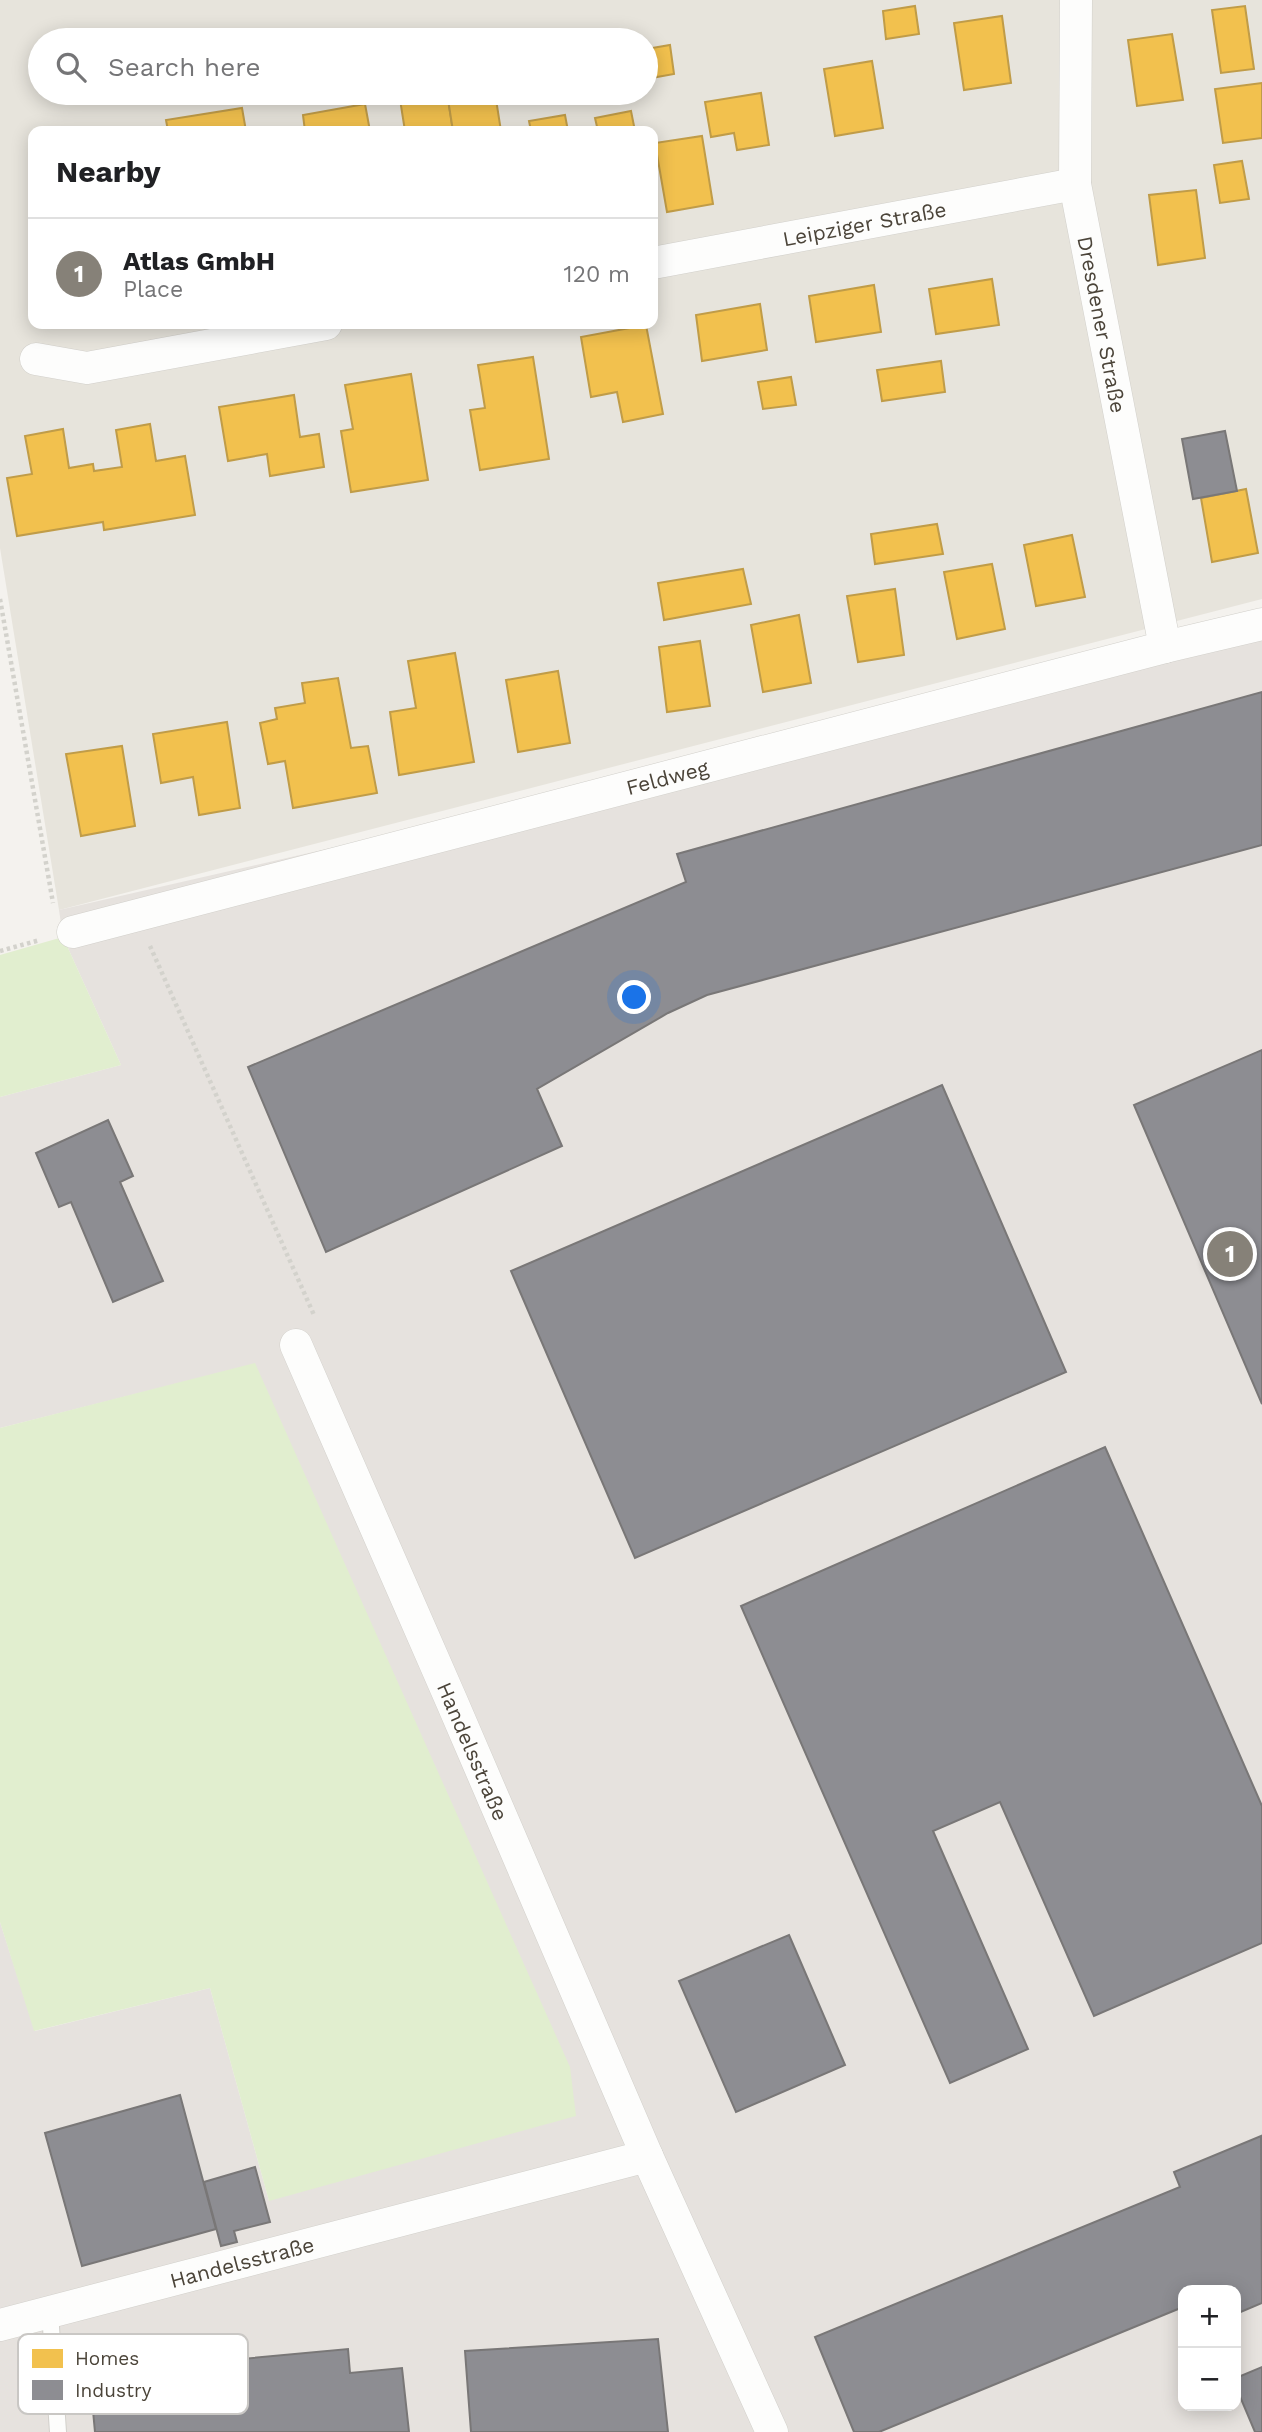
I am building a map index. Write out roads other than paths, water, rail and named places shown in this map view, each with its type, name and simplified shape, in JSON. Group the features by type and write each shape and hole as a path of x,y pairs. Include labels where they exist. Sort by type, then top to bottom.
{"street":[{"name":"Dresdener Straße","path":"1076,0 1075,184 1166,647"},
{"name":"Leipziger Straße","path":"658,262 1075,184"},
{"path":"36,359 87,368 299,329"},
{"name":"Feldweg","path":"66,933 1262,624"},
{"name":"Handelsstraße","path":"296,1345 647,2156 772,2432"},
{"name":"Handelsstraße","path":"0,2326 647,2156"}],"lane":[{"path":"50,2312 51,2334"},
{"path":"57,2414 58,2432"}],"place":[{"name":"Atlas GmbH","path":"1230,1254"}]}
